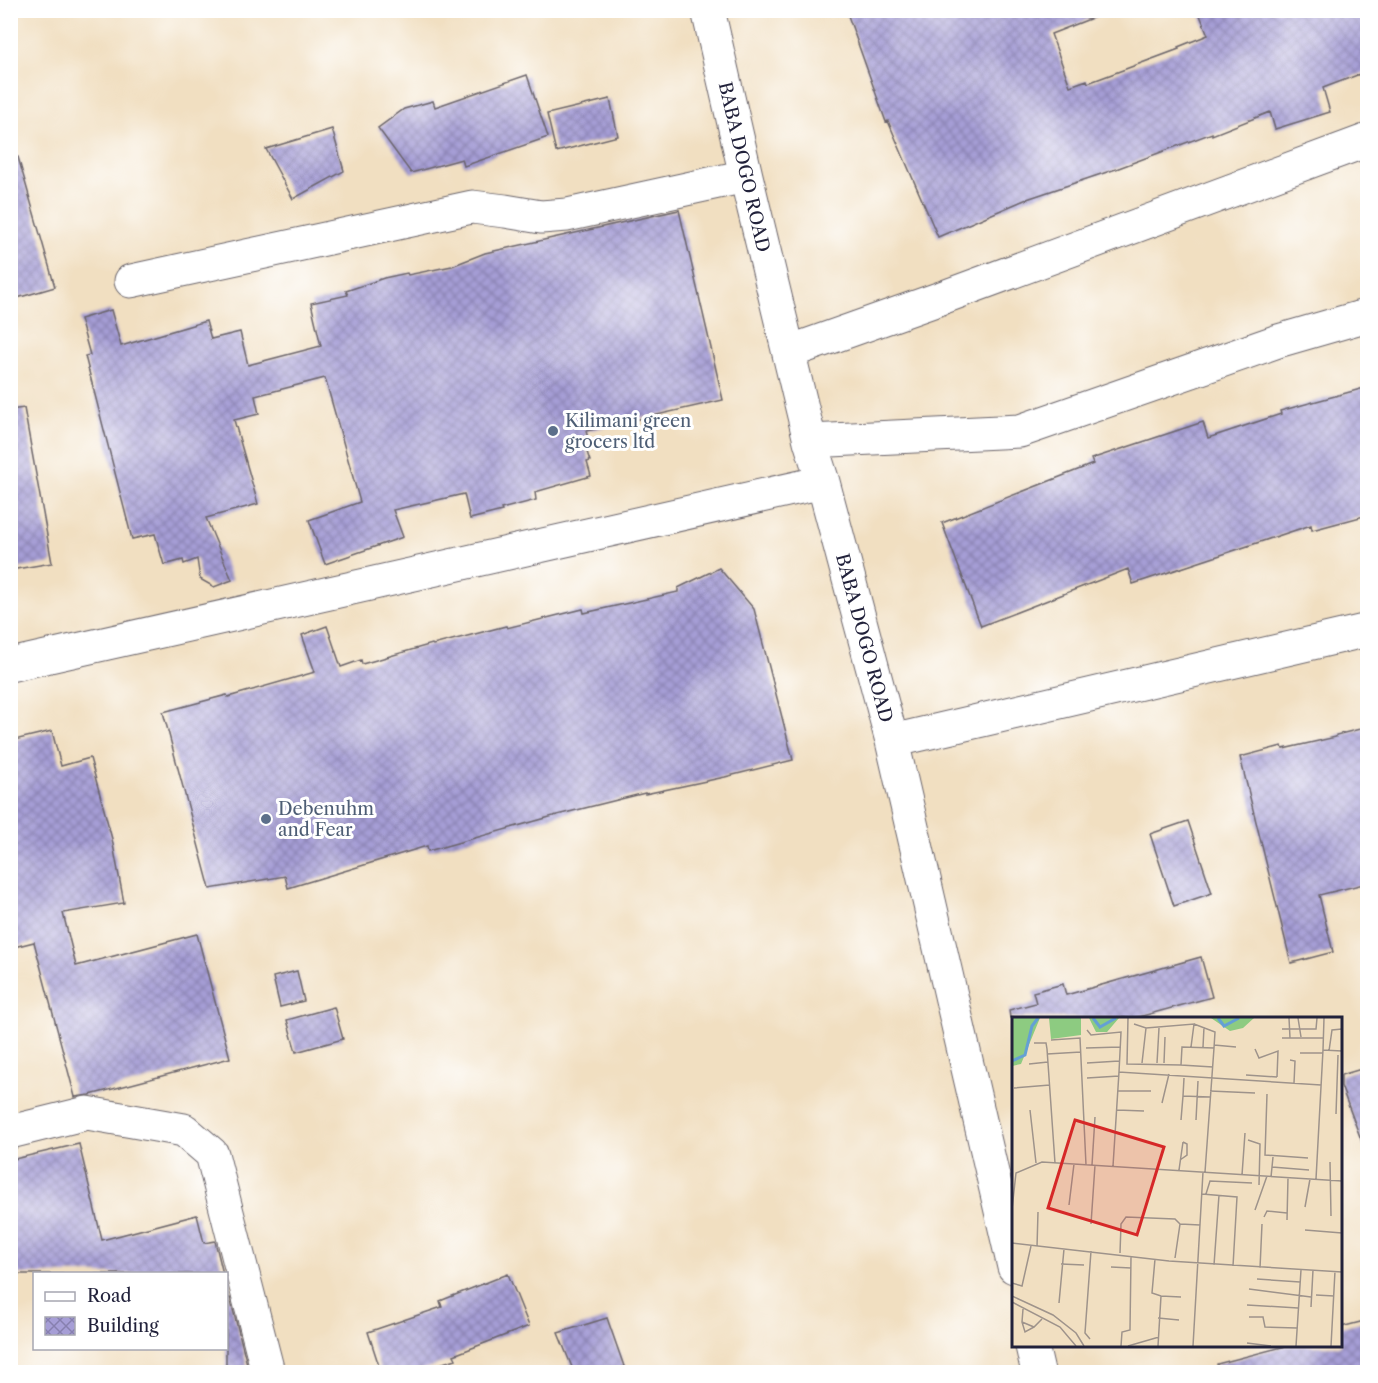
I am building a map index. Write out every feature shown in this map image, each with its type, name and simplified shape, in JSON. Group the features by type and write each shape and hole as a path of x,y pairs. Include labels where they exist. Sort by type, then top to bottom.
{"street":[{"name":"BABA DOGO ROAD","path":"708,10 810,441 892,741 1012,1258"},
{"path":"789,352 1368,140"},
{"path":"131,281 472,207 541,217 567,215 746,176"},
{"path":"810,441 1020,431 1278,341 1368,315"},
{"path":"10,665 823,482"},
{"path":"892,741 1368,630"},
{"path":"10,1132 87,1113 184,1130 212,1154 268,1372"},
{"path":"1032,1347 1038,1372"}],"building":[{"path":"846,10 1104,10 1105,13 1051,34 1070,86 1087,80 1088,83 1179,49 1178,47 1208,35 1198,10 1361,10 1368,26 1368,71 1323,88 1330,112 1275,129 1270,112 1212,135 1212,133 1027,199 938,237 888,121 886,122"},
{"path":"527,75 548,137 464,166 462,159 411,173 378,128 404,109 433,101 435,107"},
{"path":"610,99 618,136 556,152 547,114"},
{"path":"332,129 344,171 293,199 266,149"},
{"path":"18,157 55,287 17,298 10,277 10,158"},
{"path":"679,210 723,400 586,431 589,442 584,443 590,461 587,462 591,476 535,492 536,500 470,519 464,494 393,510 403,537 325,564 309,520 360,502 325,378 255,396 259,414 234,420 258,504 206,518 232,580 214,587 200,579 197,559 184,564 183,560 164,565 155,534 132,539 85,356 90,355 80,319 111,310 121,346 206,321 211,339 240,332 248,365 321,346 311,303 348,295 346,291 384,278 452,266 485,253"},
{"path":"1368,387 1368,515 1312,530 1311,525 1133,584 1128,569 981,626 942,523 1093,464 1091,459 1203,422 1208,438 1281,414 1280,411"},
{"path":"24,408 52,563 10,570 10,410"},
{"path":"719,568 754,609 793,760 645,793 428,851 427,846 288,888 285,876 210,889 163,712 227,695 228,697 315,672 302,635 327,626 341,667 361,660 362,664 506,626 507,628 583,609 584,613 678,592 678,588"},
{"path":"1368,727 1368,883 1319,895 1333,952 1291,963 1240,757 1282,746 1283,749 1336,737 1336,735"},
{"path":"52,731 61,766 90,758 112,839 124,903 63,913 76,966 197,934 230,1058 75,1097 34,942 10,948 10,741"},
{"path":"1188,821 1212,893 1174,906 1150,834"},
{"path":"1201,957 1212,997 1139,1017 1010,1018 1009,1010 1036,1003 1033,992 1063,984 1066,995"},
{"path":"297,971 304,1001 280,1007 273,977"},
{"path":"334,1007 343,1039 296,1052 287,1020"},
{"path":"1368,1067 1368,1150 1365,1150 1342,1089 1342,1075"},
{"path":"79,1144 102,1240 197,1215 204,1243 215,1241 223,1272 10,1274 10,1160"},
{"path":"508,1274 529,1326 454,1355 456,1359 414,1372 381,1372 368,1332 442,1307 440,1301"},
{"path":"228,1298 230,1298 249,1372 226,1372"},
{"path":"607,1318 626,1372 574,1372 558,1333"},
{"path":"1368,1320 1368,1372 1218,1372 1217,1364 1282,1347 1342,1347 1342,1327"}],"place":[{"name":"Kilimani green grocers ltd","path":"553,431"},
{"name":"Debenuhm and Fear","path":"266,819"}]}
